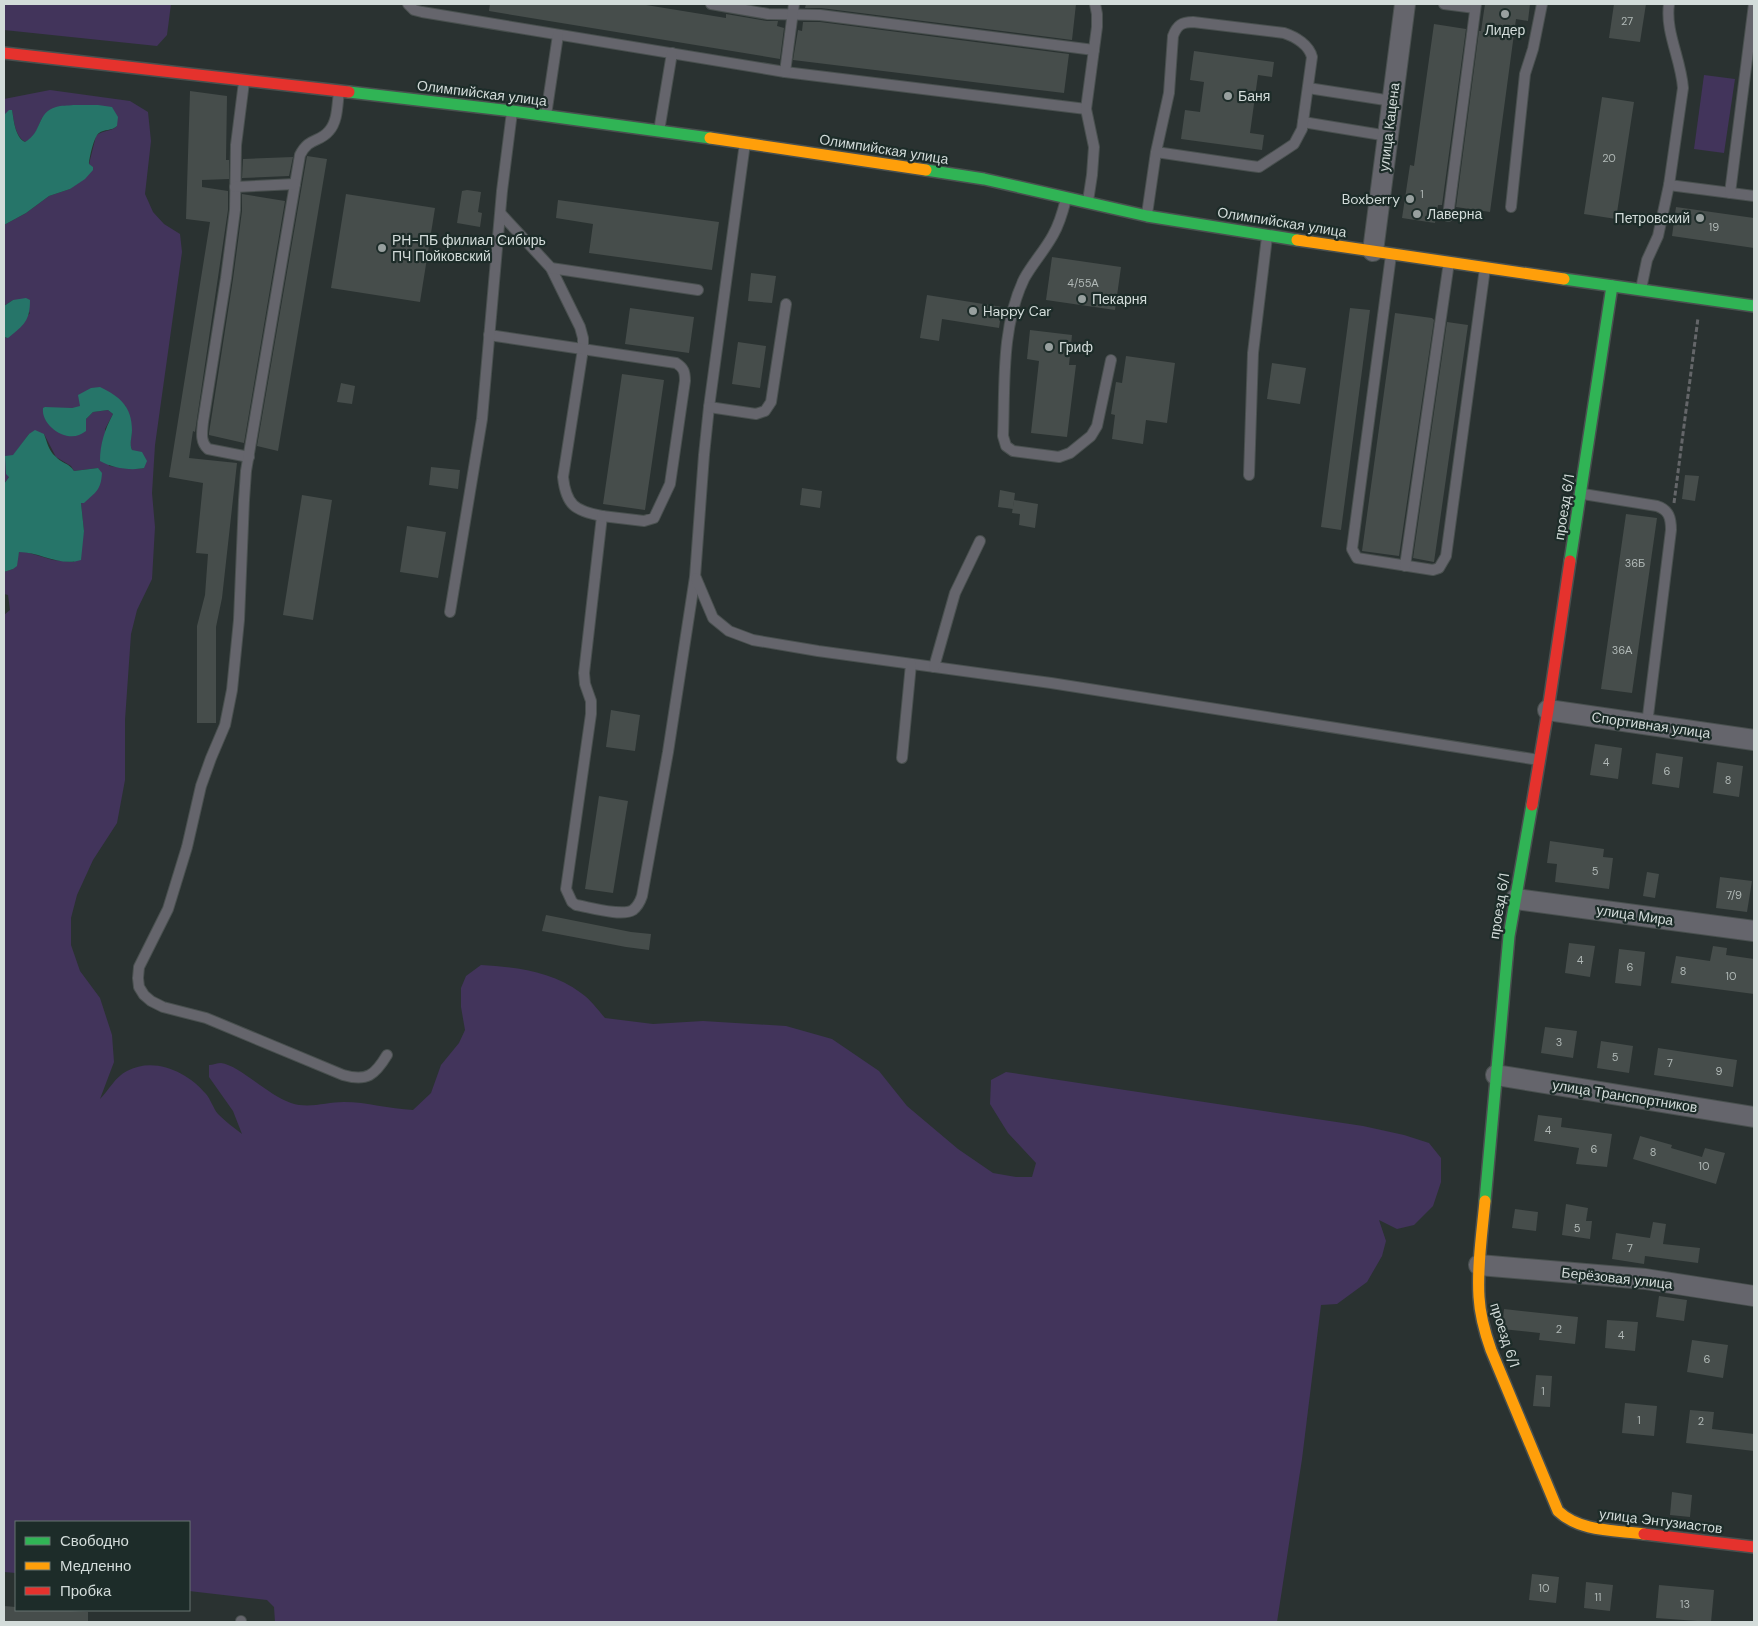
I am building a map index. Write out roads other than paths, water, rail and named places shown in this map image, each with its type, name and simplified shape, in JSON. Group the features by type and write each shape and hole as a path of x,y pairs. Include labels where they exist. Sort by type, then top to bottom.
{"street":[{"name":"улица Кацена","path":"1382,252 1388,136 1405,4"},
{"name":"Олимпийская улица","path":"4,53 512,111 745,143 984,180 1147,216 1267,236 1754,306"},
{"name":"проезд 6/1","path":"1566,1519 1558,1511 1489,1343 1481,1317 1478,1294 1478,1265 1504,982 1582,494 1612,286"},
{"name":"Спортивная улица","path":"1548,710 1754,740"},
{"name":"улица Мира","path":"1516,898 1754,931"},
{"name":"улица Транспортников","path":"1496,1075 1754,1117"},
{"name":"Берёзовая улица","path":"1478,1265 1645,1279 1754,1296"},
{"name":"улица Энтузиастов","path":"1566,1519 1588,1527 1754,1547"}],"lane":[{"path":"408,4 414,10 422,12 785,72 1086,110"},
{"path":"711,4 768,14 820,15 1094,50"},
{"path":"785,72 794,4"},
{"path":"1088,203 1094,147 1086,110 1098,14 1095,4"},
{"path":"1444,4 1476,6 1448,216"},
{"path":"1511,207 1525,74 1533,49 1542,4"},
{"path":"1641,290 1647,260 1658,236 1669,185 1683,88 1682,76 1668,23 1669,4"},
{"path":"1730,193 1754,4"},
{"path":"1147,216 1156,152 1169,93 1173,36 1180,24 1193,22 1284,33 1291,35 1311,52 1308,88 1299,137 1294,144 1260,167 1156,152"},
{"path":"546,116 558,35"},
{"path":"659,131 672,53"},
{"path":"244,80 236,145 235,210 226,278 202,422 202,436 203,444 208,449 249,457"},
{"path":"1308,88 1392,100"},
{"path":"340,91 334,122 329,131 310,141 304,146 300,155 249,457 244,500 239,620 228,712 225,725 201,786 187,846 168,909 139,967 138,978 139,986 144,995 163,1007 206,1018 353,1078 370,1076 379,1069 387,1055"},
{"path":"450,612 482,419 500,214 512,111"},
{"path":"1303,122 1388,136"},
{"path":"602,516 584,673 585,684 592,701 591,714 566,881 568,896 576,905 629,912 639,905 642,896 695,577 709,407 745,143"},
{"path":"236,187 295,184"},
{"path":"1669,185 1754,196"},
{"path":"1066,198 1054,234 1025,279 1015,304 1006,356 1003,436 1006,446 1013,451 1059,457 1070,453 1091,436 1097,426 1111,360"},
{"path":"489,335 583,349 676,363 682,366 685,382 670,484 654,518 644,522 602,516 576,508 568,499 564,490 563,477 583,349 583,338 580,327 551,268 500,214"},
{"path":"1250,475 1253,353 1267,236"},
{"path":"1382,252 1352,549 1357,558 1405,566 1433,570 1440,568 1446,556 1485,268"},
{"path":"1405,566 1449,262"},
{"path":"551,268 698,290"},
{"path":"709,407 756,414 765,411 771,402 786,304"},
{"path":"1582,494 1657,506 1666,511 1670,516 1671,523 1664,590 1647,724"},
{"path":"934,667 956,593 980,541"},
{"path":"695,577 712,618 738,636 753,640 818,651 1051,683 1540,760"},
{"path":"902,758 911,664"}],"place":[{"name":"Лидер","path":"1505,14"},
{"name":"Баня","path":"1228,96"},
{"name":"Boxberry","path":"1410,199"},
{"name":"Лаверна","path":"1417,214"},
{"name":"Петровский","path":"1700,218"},
{"name":"РН-ПБ филиал Сибирь ПЧ Пойковский","path":"382,248"},
{"name":"Пекарня","path":"1082,299"},
{"name":"Happy Car","path":"973,311"},
{"name":"Гриф","path":"1049,347"}]}
